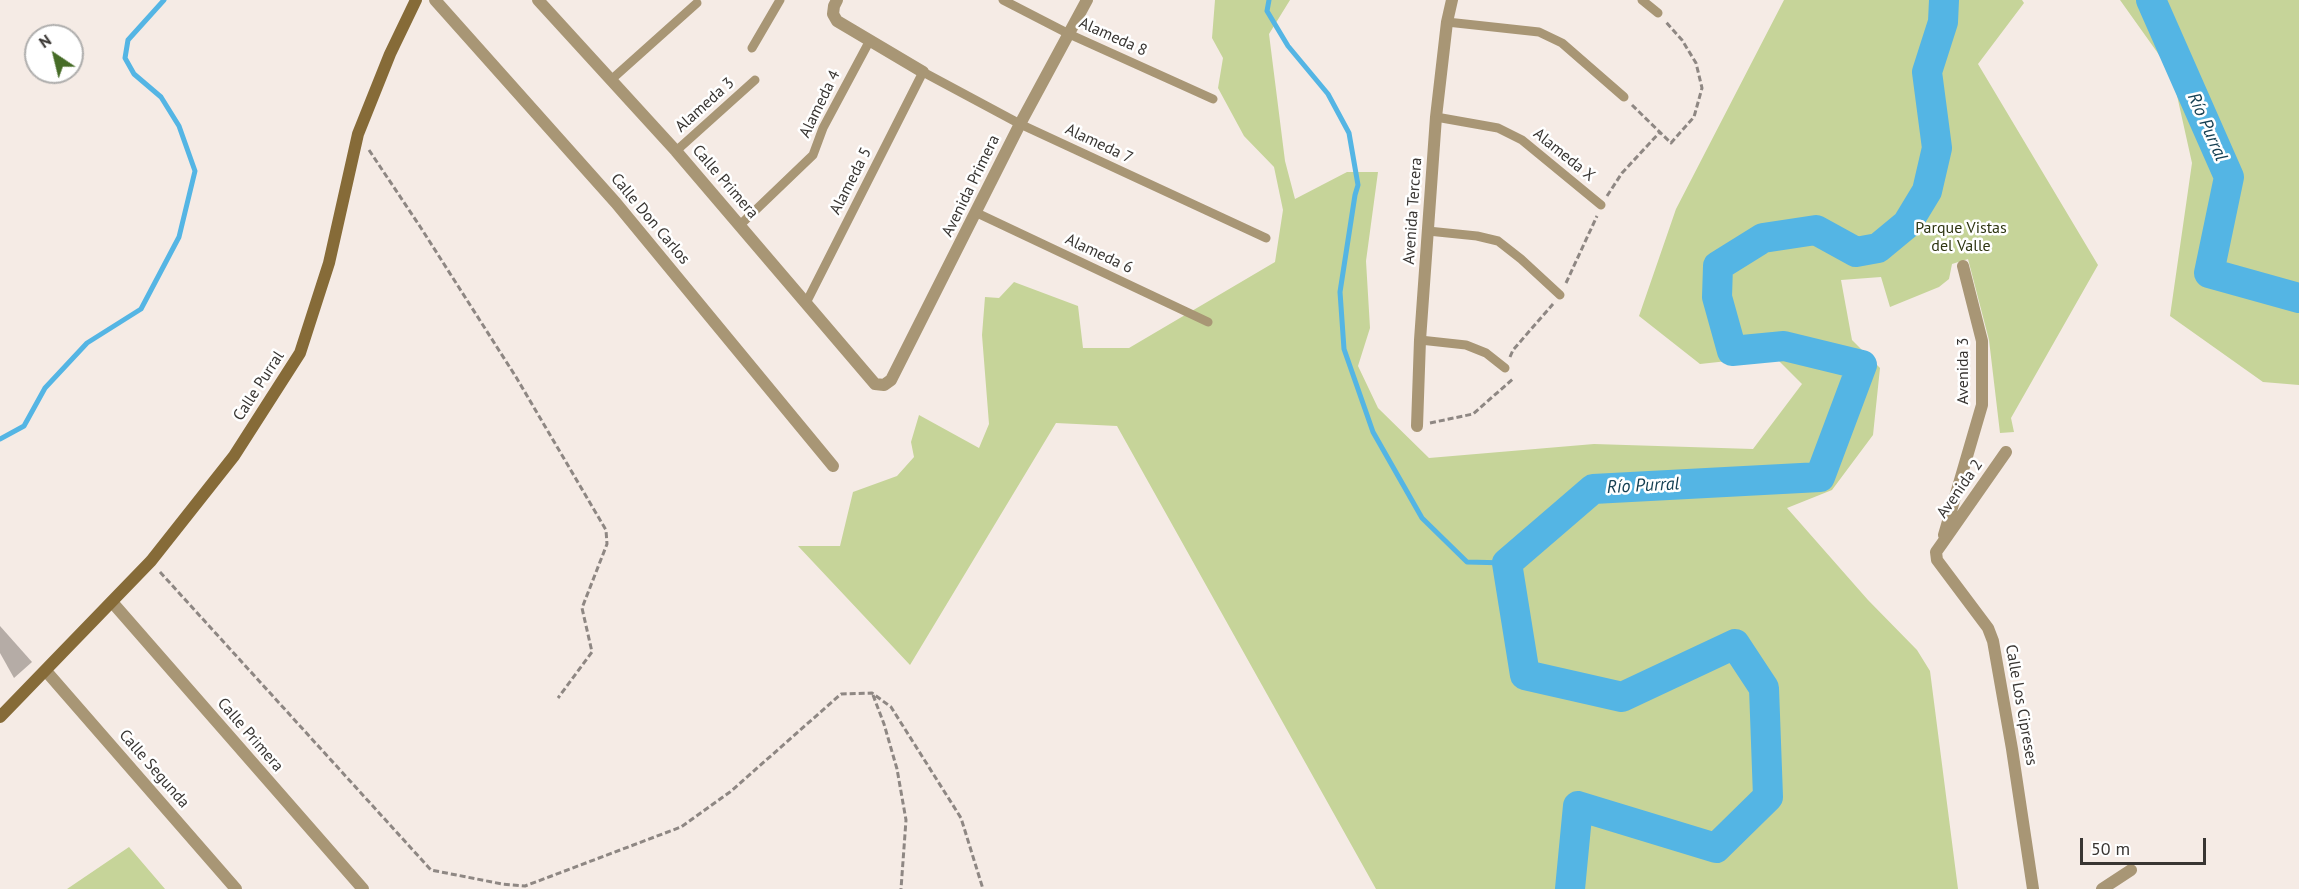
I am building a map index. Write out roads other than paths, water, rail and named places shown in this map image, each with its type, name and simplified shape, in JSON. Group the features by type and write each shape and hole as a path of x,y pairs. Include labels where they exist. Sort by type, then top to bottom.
{"street":[{"name":"Calle Purral","path":"0,717 151,561 234,456 300,353 329,263 358,134 390,54 416,0"},
{"name":"Calle Don Carlos","path":"435,0 616,203 833,466"},
{"path":"837,0 833,14 837,21 922,72"},
{"name":"Avenida Primera","path":"884,385 891,380 1020,124 1086,0"},
{"name":"Avenida Tercera","path":"1417,426 1420,340 1436,117 1447,22 1452,0"},
{"name":"Calle Primera","path":"542,1 676,151 875,384 884,385"},
{"name":"Avenida 3","path":"1941,544 1982,405 1983,341 1963,266"},
{"name":"Avenida 2","path":"1941,544 2006,452"},
{"name":"Calle Los Cipreses","path":"1941,544 1936,552 1936,560 1988,628 1993,641 2033,889"},
{"name":"Calle Primera","path":"112,602 363,889"},
{"name":"Calle Segunda","path":"46,671 236,889"},
{"path":"2102,889 2131,870"}],"lane":[{"path":"752,48 780,0"},
{"name":"Alameda 8","path":"1003,0 1069,34 1213,99"},
{"path":"1642,0 1658,13"},
{"path":"612,79 697,3"},
{"path":"1447,22 1539,32 1562,43 1624,97"},
{"name":"Alameda 4","path":"740,225 813,155 823,128 869,42"},
{"name":"Alameda 7","path":"922,72 1020,124 1266,238"},
{"name":"Alameda 5","path":"806,303 922,72"},
{"name":"Alameda 3","path":"676,151 755,80"},
{"name":"Alameda X","path":"1436,117 1498,128 1522,140 1601,205"},
{"name":"Alameda 6","path":"977,213 1208,322"},
{"path":"1428,231 1477,236 1498,241 1560,295"},
{"path":"1420,340 1466,345 1486,353 1505,368"}],"waterway":[{"path":"0,439 24,426 45,388 87,343 141,309 179,237 195,171 179,126 161,97 134,74 125,58 128,40 164,0"},
{"path":"1269,0 1267,11 1288,46 1328,94 1349,133 1358,185 1340,292 1344,349 1373,432 1422,518 1467,562 1507,563"},
{"name":"Río Purral","path":"1570,889 1578,806 1716,848 1768,797 1764,688 1735,644 1622,697 1525,675 1507,563 1593,489 1820,477 1862,365 1784,346 1732,351 1717,297 1718,266 1763,238 1816,230 1856,252 1878,248 1907,224 1927,191 1937,148 1927,72 1943,22 1944,0"},
{"name":"Río Purral","path":"2151,0 2229,177 2209,273 2299,298"}],"park label":[{"name":"Parque Vistas del Valle","path":"1961,237"}]}
